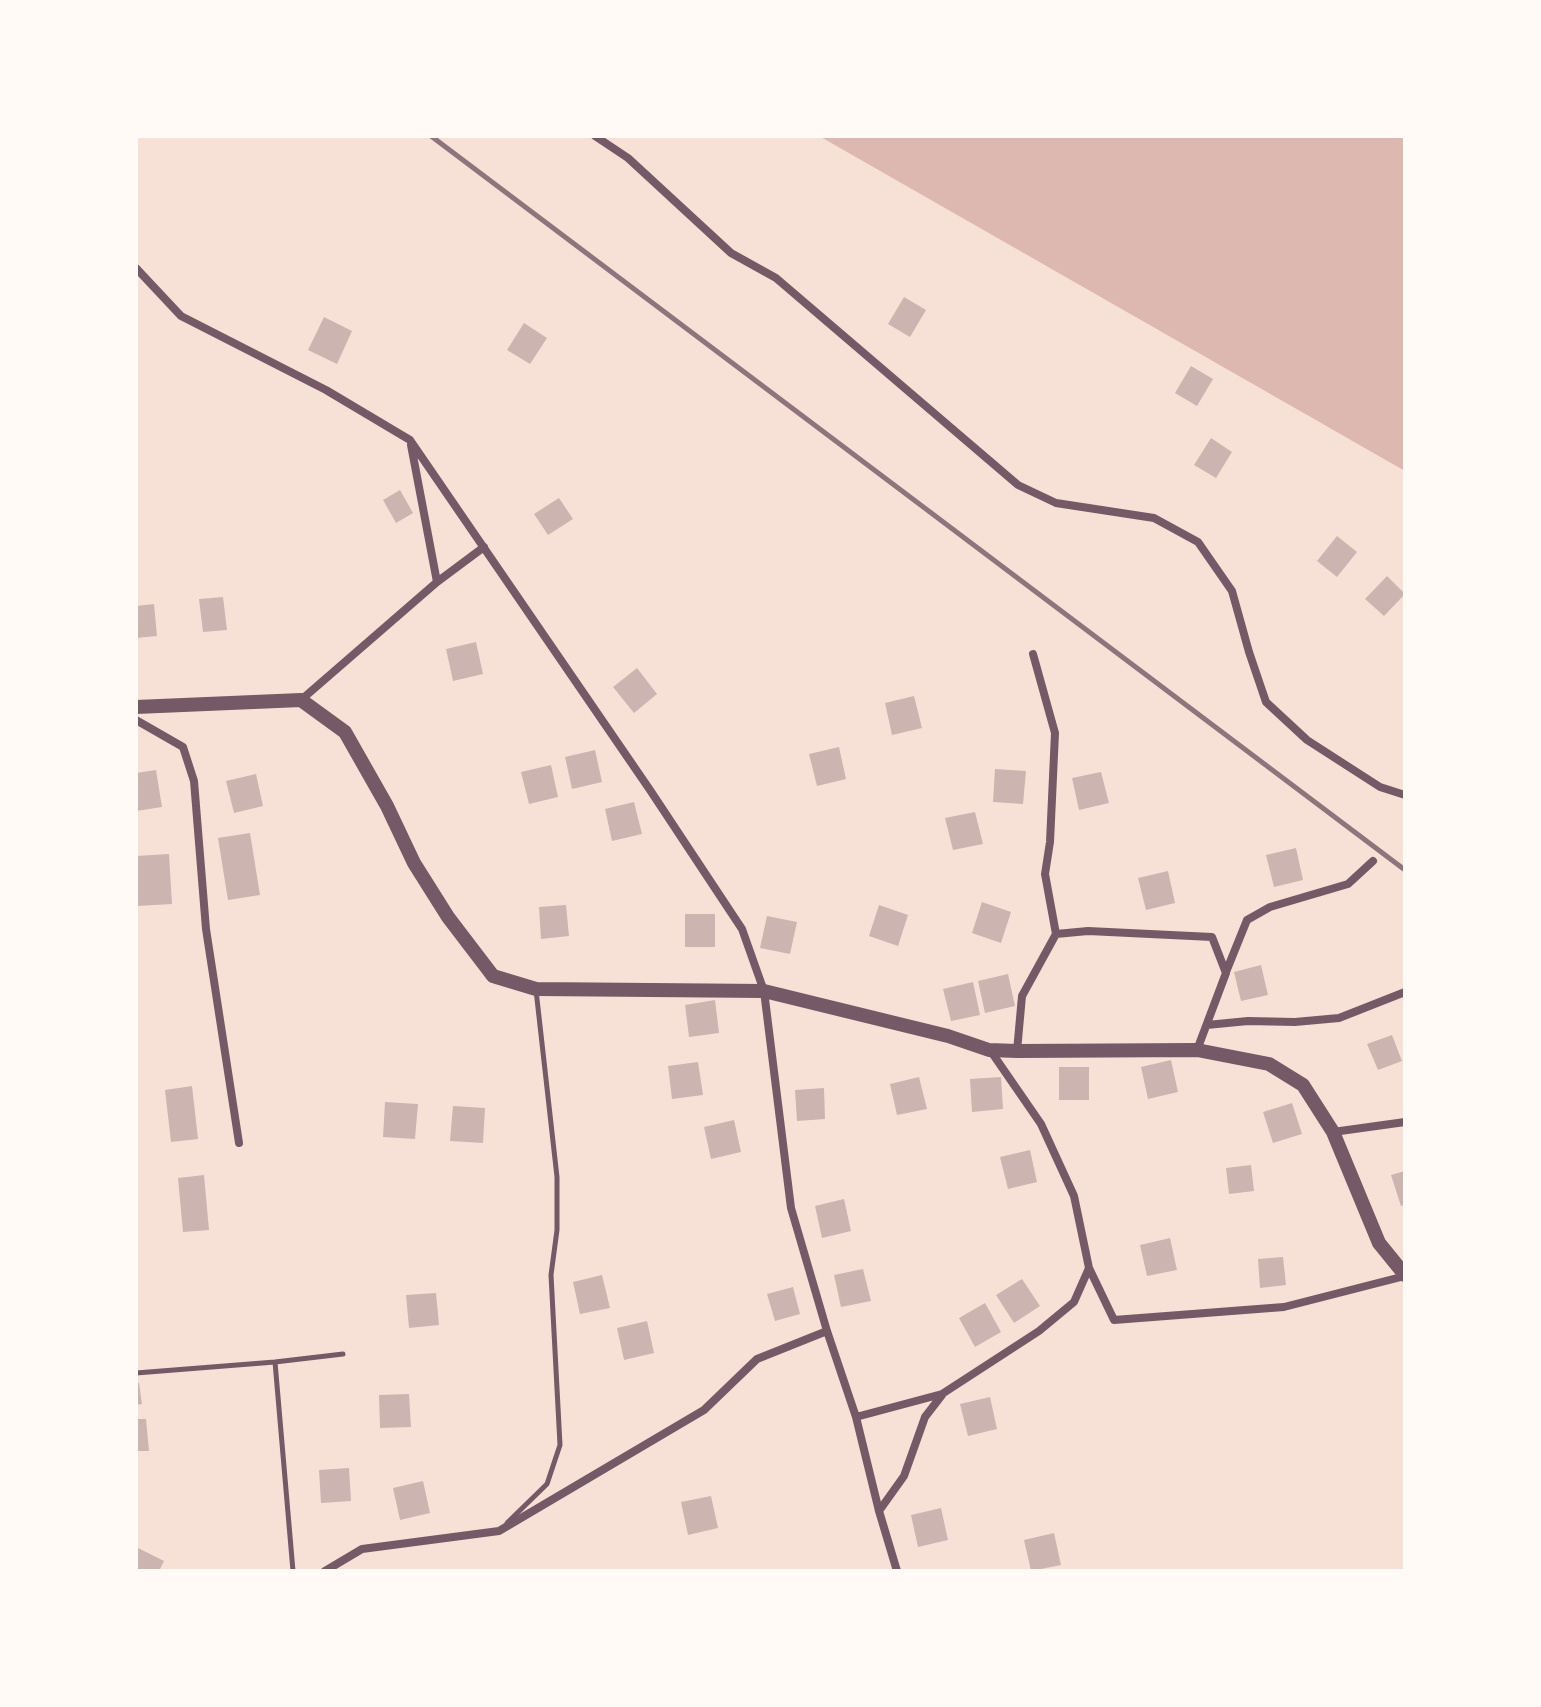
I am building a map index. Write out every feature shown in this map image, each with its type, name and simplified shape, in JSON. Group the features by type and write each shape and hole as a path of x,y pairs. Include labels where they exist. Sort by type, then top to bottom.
{"street":[{"path":"595,136 628,158 731,253 776,278 1018,485 1056,503 1154,518 1198,542 1232,591 1266,702 1307,740 1380,787 1405,795"},
{"path":"136,268 181,316 326,390 410,440 742,929 764,991 791,1208 856,1417 897,1571"},
{"path":"410,440 437,582"},
{"path":"301,700 437,582 484,547"},
{"path":"1017,1051 1022,996 1056,934 1045,874 1050,842 1055,733 1033,654"},
{"path":"136,707 301,700 345,732 387,806 414,863 448,917 493,976 536,989 764,991 948,1036 989,1050 1197,1050 1269,1064 1303,1085 1333,1132 1379,1243 1405,1275 1284,1307 1114,1320 1089,1268 1074,1196 1041,1124 989,1050"},
{"path":"136,720 183,747 194,781 206,929 239,1143"},
{"path":"1197,1050 1247,920 1270,907 1348,884 1373,861"},
{"path":"1056,934 1088,931 1212,937 1226,973"},
{"path":"1207,1025 1339,1018 1405,992"},
{"path":"1333,1132 1405,1122"},
{"path":"856,1417 942,1394 1039,1331 1074,1302 1089,1268"},
{"path":"325,1571 362,1549 499,1531 704,1410 757,1359 827,1331"},
{"path":"879,1511 904,1476 925,1417 942,1394"}],"lane":[{"path":"499,1531 547,1484 560,1445 551,1275 557,1230 557,1177 536,989"},
{"path":"136,1373 343,1354"},
{"path":"275,1362 293,1571"}],"shaded area":[{"path":"819,136 1405,136 1405,471"}],"building":[{"path":"904,297 926,310 910,337 888,324"},
{"path":"324,317 352,331 337,364 308,350"},
{"path":"524,323 547,338 530,364 507,350"},
{"path":"1191,366 1213,379 1197,406 1175,393"},
{"path":"1211,438 1232,452 1216,478 1194,465"},
{"path":"400,490 413,513 396,523 383,500"},
{"path":"559,498 573,519 548,535 534,514"},
{"path":"1337,536 1357,552 1337,577 1317,561"},
{"path":"1387,576 1405,594 1384,616 1365,599"},
{"path":"223,597 227,630 203,632 199,599"},
{"path":"154,604 157,636 136,638 136,606"},
{"path":"476,642 483,674 453,681 446,649"},
{"path":"637,668 657,694 634,713 613,687"},
{"path":"914,696 922,728 892,735 885,703"},
{"path":"839,747 846,779 817,786 809,754"},
{"path":"595,750 602,782 572,789 565,757"},
{"path":"551,765 558,797 529,804 521,772"},
{"path":"995,769 1026,771 1023,804 993,802"},
{"path":"156,770 162,807 136,811 136,773"},
{"path":"1101,772 1109,803 1079,810 1072,778"},
{"path":"256,774 263,806 234,813 226,781"},
{"path":"634,802 642,834 612,841 605,809"},
{"path":"975,812 983,844 953,850 945,818"},
{"path":"250,833 260,895 228,900 218,838"},
{"path":"1296,848 1303,880 1274,887 1266,855"},
{"path":"169,854 172,904 137,906 136,856"},
{"path":"1168,871 1175,903 1146,910 1138,878"},
{"path":"982,902 1011,912 1001,943 972,933"},
{"path":"566,905 569,936 541,939 539,907"},
{"path":"879,905 908,915 898,946 869,936"},
{"path":"685,914 715,914 715,947 685,947"},
{"path":"767,916 797,922 790,954 760,948"},
{"path":"1261,965 1268,995 1241,1001 1234,972"},
{"path":"1008,974 1015,1006 985,1013 978,981"},
{"path":"973,982 980,1015 951,1021 943,989"},
{"path":"715,1000 719,1033 689,1037 685,1005"},
{"path":"1392,1035 1402,1061 1378,1070 1367,1044"},
{"path":"1171,1060 1178,1092 1148,1099 1141,1067"},
{"path":"698,1062 703,1095 672,1099 668,1066"},
{"path":"1059,1067 1089,1067 1089,1100 1059,1100"},
{"path":"919,1077 927,1109 897,1115 890,1084"},
{"path":"1001,1077 1003,1109 972,1112 970,1079"},
{"path":"192,1086 198,1139 171,1142 165,1090"},
{"path":"824,1088 825,1119 797,1121 795,1090"},
{"path":"385,1102 418,1104 415,1139 383,1137"},
{"path":"1292,1103 1302,1134 1273,1143 1263,1112"},
{"path":"453,1106 485,1108 483,1143 450,1141"},
{"path":"734,1120 741,1152 711,1159 704,1127"},
{"path":"1030,1150 1037,1182 1008,1189 1000,1157"},
{"path":"1251,1165 1254,1191 1229,1194 1226,1168"},
{"path":"1405,1171 1405,1205 1401,1206 1391,1175"},
{"path":"204,1175 209,1230 183,1232 178,1178"},
{"path":"844,1199 851,1231 822,1238 815,1206"},
{"path":"1170,1238 1177,1270 1147,1276 1140,1245"},
{"path":"1283,1257 1286,1285 1260,1288 1258,1259"},
{"path":"863,1269 871,1301 841,1307 834,1275"},
{"path":"602,1275 610,1308 580,1314 573,1282"},
{"path":"1022,1279 1040,1306 1014,1323 996,1295"},
{"path":"793,1287 800,1314 775,1321 767,1294"},
{"path":"436,1293 439,1325 409,1328 406,1295"},
{"path":"985,1303 1001,1332 975,1347 959,1318"},
{"path":"647,1321 654,1353 624,1360 617,1328"},
{"path":"136,1383 139,1383 142,1404 136,1405"},
{"path":"409,1394 411,1427 380,1428 379,1395"},
{"path":"990,1397 997,1429 968,1436 960,1404"},
{"path":"136,1419 146,1419 149,1451 136,1451"},
{"path":"349,1468 351,1501 321,1503 319,1470"},
{"path":"423,1481 430,1513 400,1520 393,1488"},
{"path":"711,1496 718,1528 688,1535 681,1502"},
{"path":"941,1508 948,1540 918,1547 911,1515"},
{"path":"1054,1533 1061,1565 1031,1571 1024,1540"},
{"path":"136,1547 164,1561 159,1571 136,1571"}],"railway":[{"path":"431,136 1405,870"}]}
